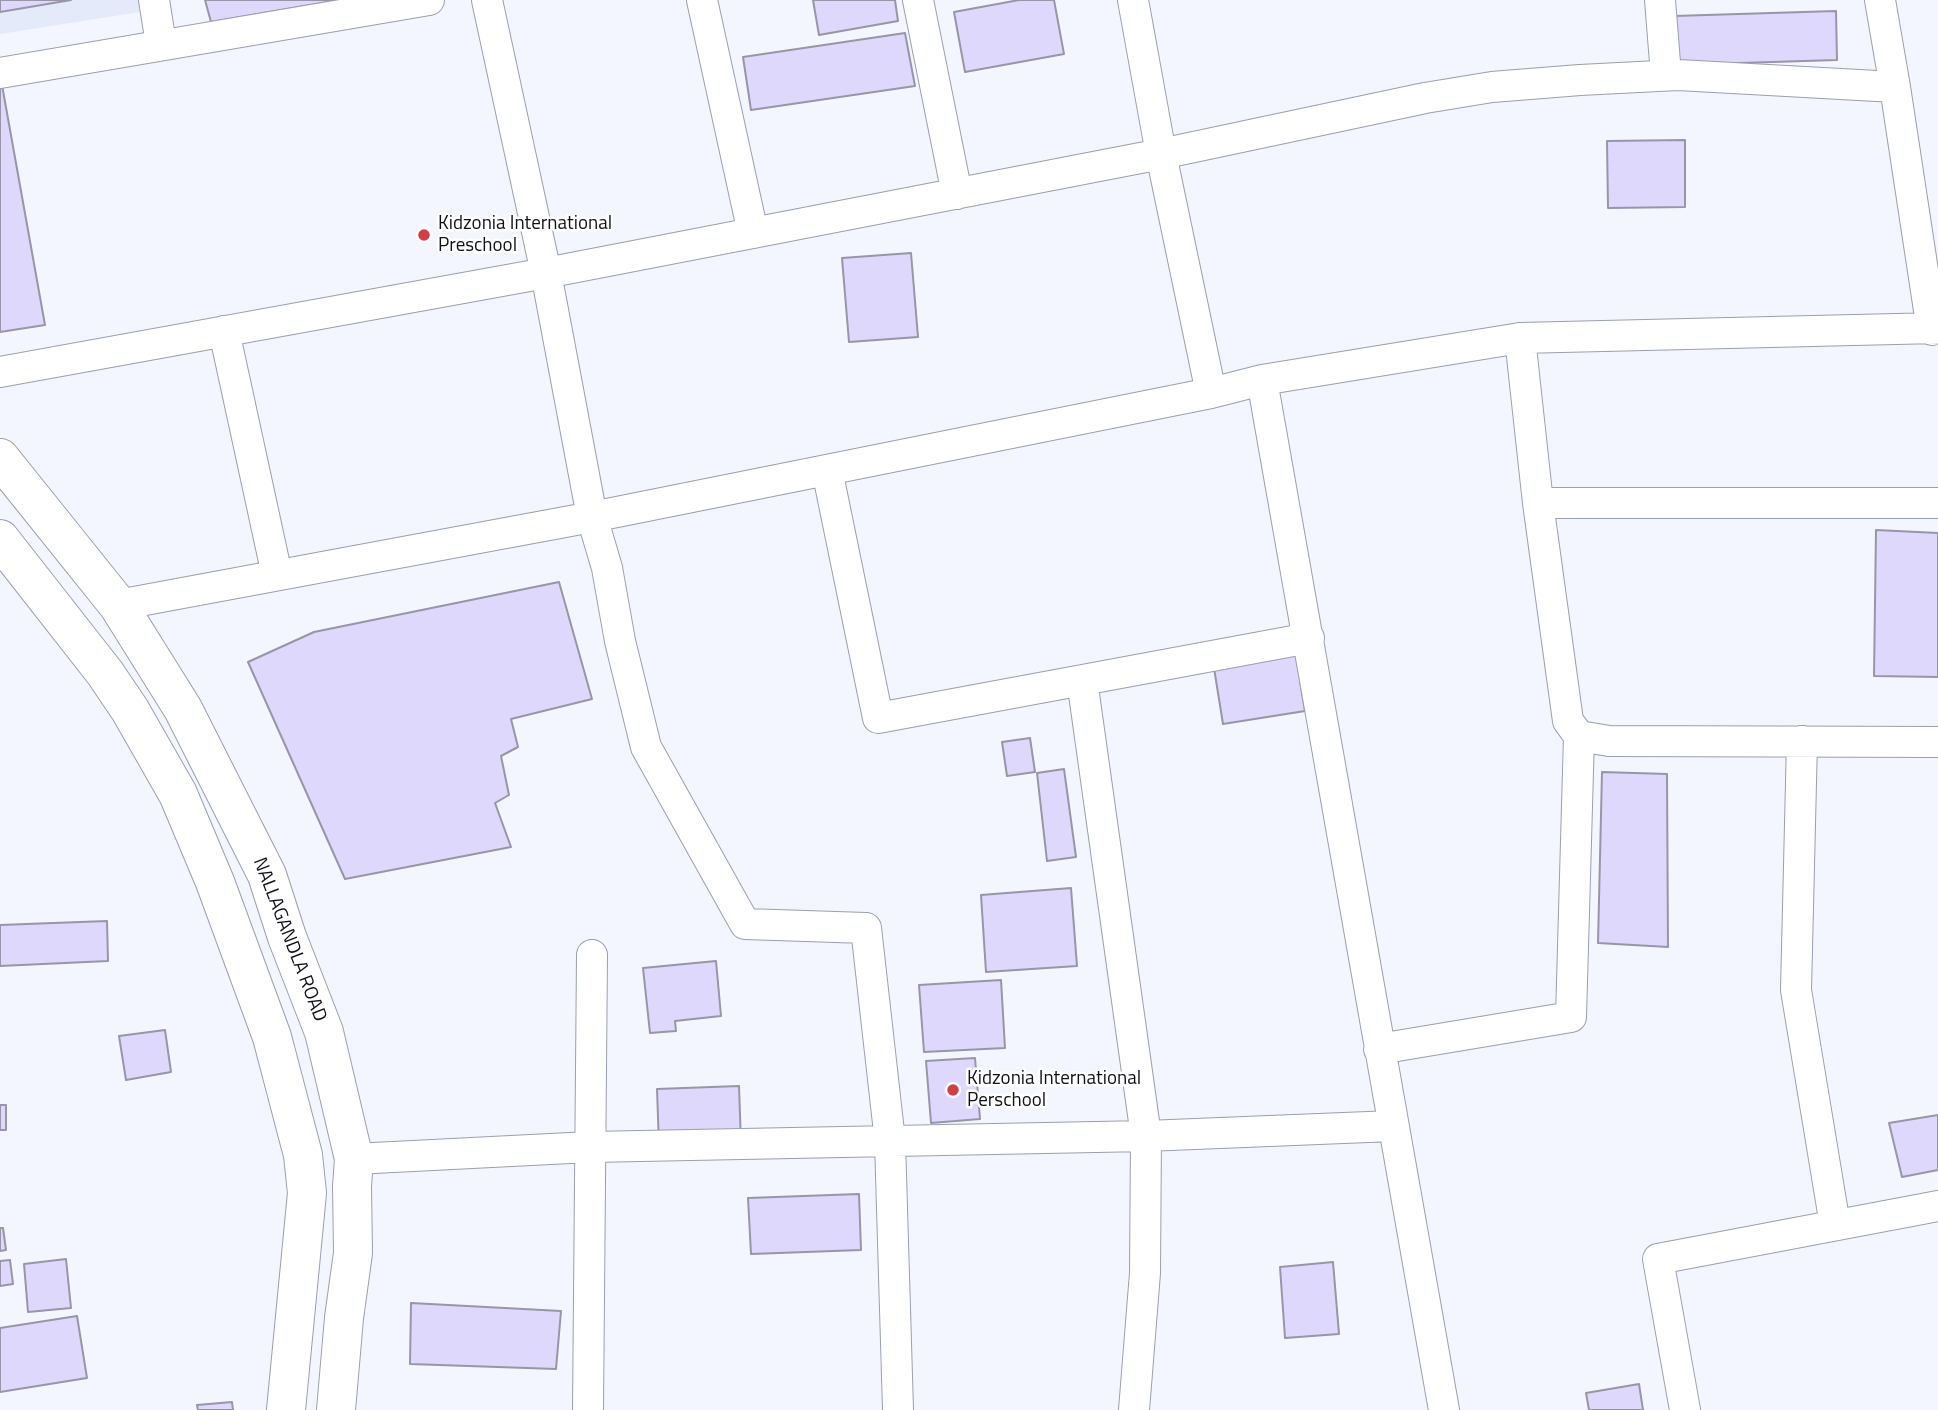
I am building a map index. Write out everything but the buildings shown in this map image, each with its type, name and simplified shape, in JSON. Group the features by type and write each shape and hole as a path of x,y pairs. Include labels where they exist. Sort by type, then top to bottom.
{"main road":[{"name":"NALLAGANDLA ROAD","path":"0,458 118,605 183,709 267,875 287,937 324,1032 354,1159 353,1253 336,1410"},
{"path":"0,539 106,673 178,794 215,883 272,1037 303,1156 307,1193 286,1410"}],"street":[{"path":"154,0 161,44"},
{"path":"0,72 429,0"},
{"path":"487,0 546,273 592,517 607,568 620,641 646,747 745,924 866,928 890,1141 898,1410"},
{"path":"702,0 753,233"},
{"path":"918,0 957,194"},
{"path":"1133,0 1161,154 1211,393"},
{"path":"1660,0 1666,75"},
{"path":"118,605 592,517 1211,393 1262,380 1520,338 1935,329 1880,0"},
{"path":"0,372 546,273 1161,154 1425,98 1492,87 1666,75 1895,87"},
{"path":"224,331 278,575"},
{"path":"1379,1049 1571,1017 1579,736 1568,721 1538,503 1520,338"},
{"path":"1262,380 1444,1410"},
{"path":"827,470 878,718 1309,638"},
{"path":"1538,503 1938,503"},
{"path":"1082,680 1146,1136 1145,1273 1134,1410"},
{"path":"1579,736 1609,741 1938,742"},
{"path":"1802,741 1796,990 1835,1225"},
{"path":"588,1410 592,955"},
{"path":"354,1159 590,1147 1146,1136 1393,1126"},
{"path":"1685,1410 1658,1259 1938,1206"}],"shaded area":[{"path":"0,0 138,0 140,12 0,34"}],"place":[{"name":"Kidzonia International Preschool","path":"424,235"},
{"name":"Kidzonia International Perschool","path":"953,1090"}]}
